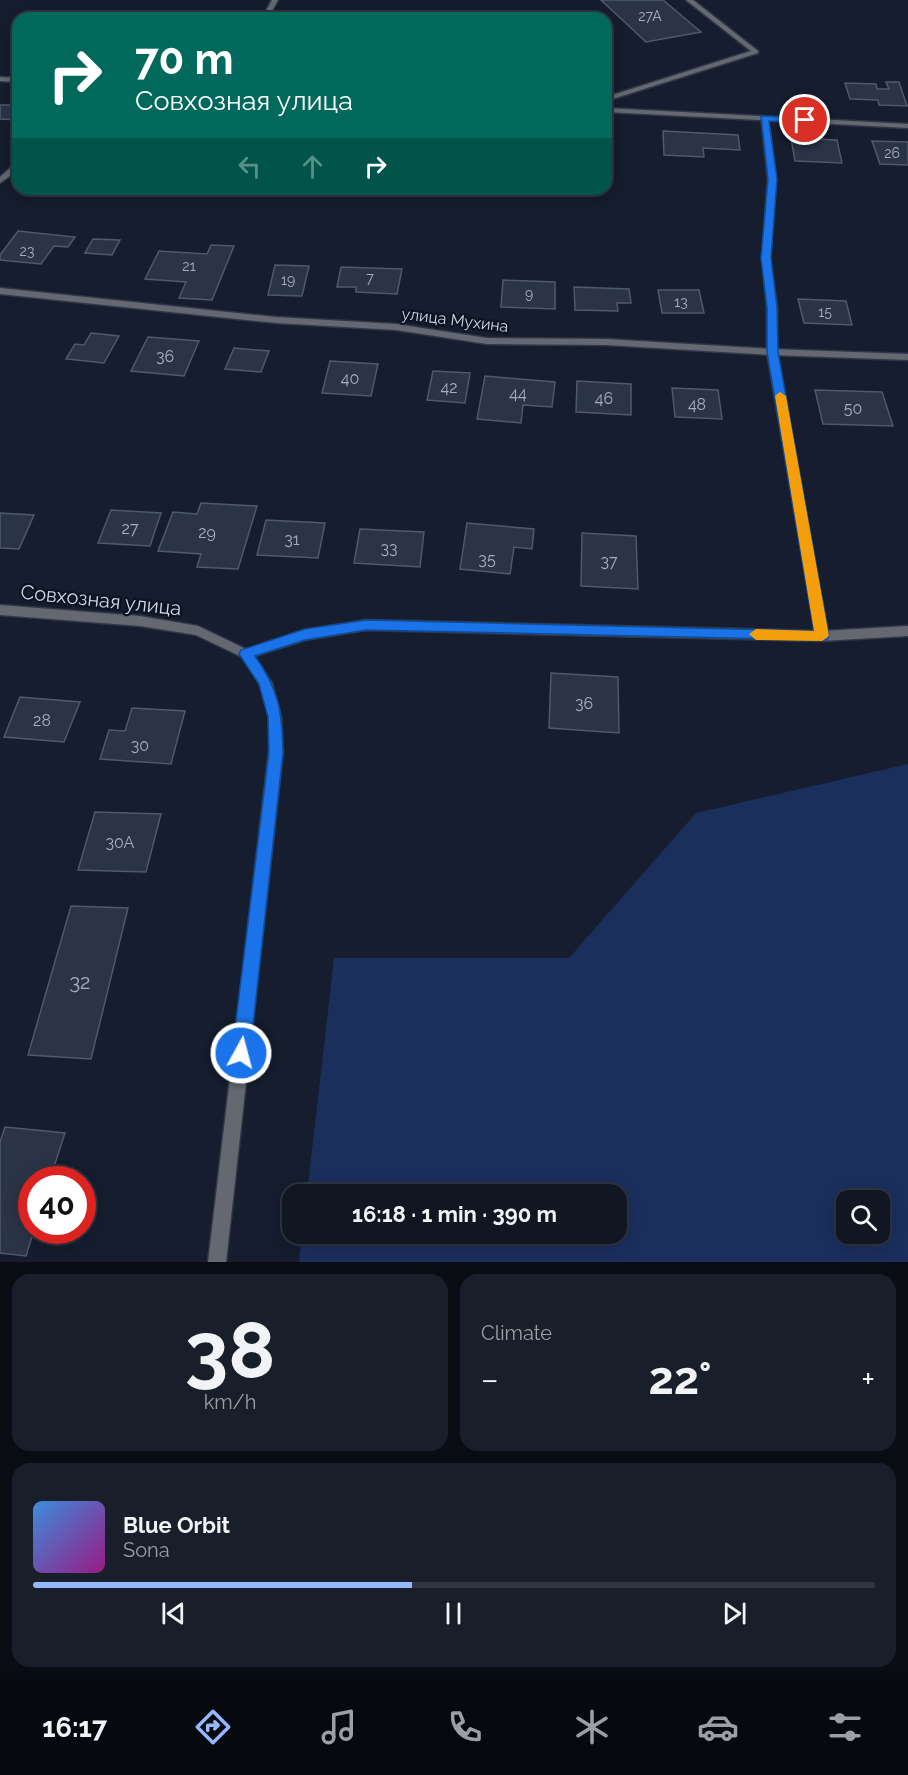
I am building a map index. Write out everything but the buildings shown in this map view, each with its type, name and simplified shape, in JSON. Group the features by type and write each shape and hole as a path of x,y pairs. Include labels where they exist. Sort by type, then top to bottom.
{"street":[{"path":"612,97 756,52 689,0"},
{"path":"612,110 908,126"},
{"path":"764,118 772,179 766,258 772,308 772,352 822,636"},
{"path":"0,181 12,171"},
{"name":"улица Мухина","path":"0,291 276,320 396,327 487,342 606,342 908,357"},
{"name":"Совхозная улица","path":"0,610 140,621 198,631 246,654"},
{"path":"217,1262 276,752 275,717 266,682 246,654 305,635 366,625 822,636 908,631"}],"shaded area":[{"path":"908,764 908,1262 299,1262 301,1244 627,1244 627,1184 308,1184 334,958 569,958 696,813"}],"slow traffic":[{"path":"756,634 822,636 780,396"}],"route":[{"path":"241,1053 276,752 275,717 266,682 246,654 305,635 366,625 822,636 772,352 772,308 766,258 772,179 764,118 805,120"}]}
